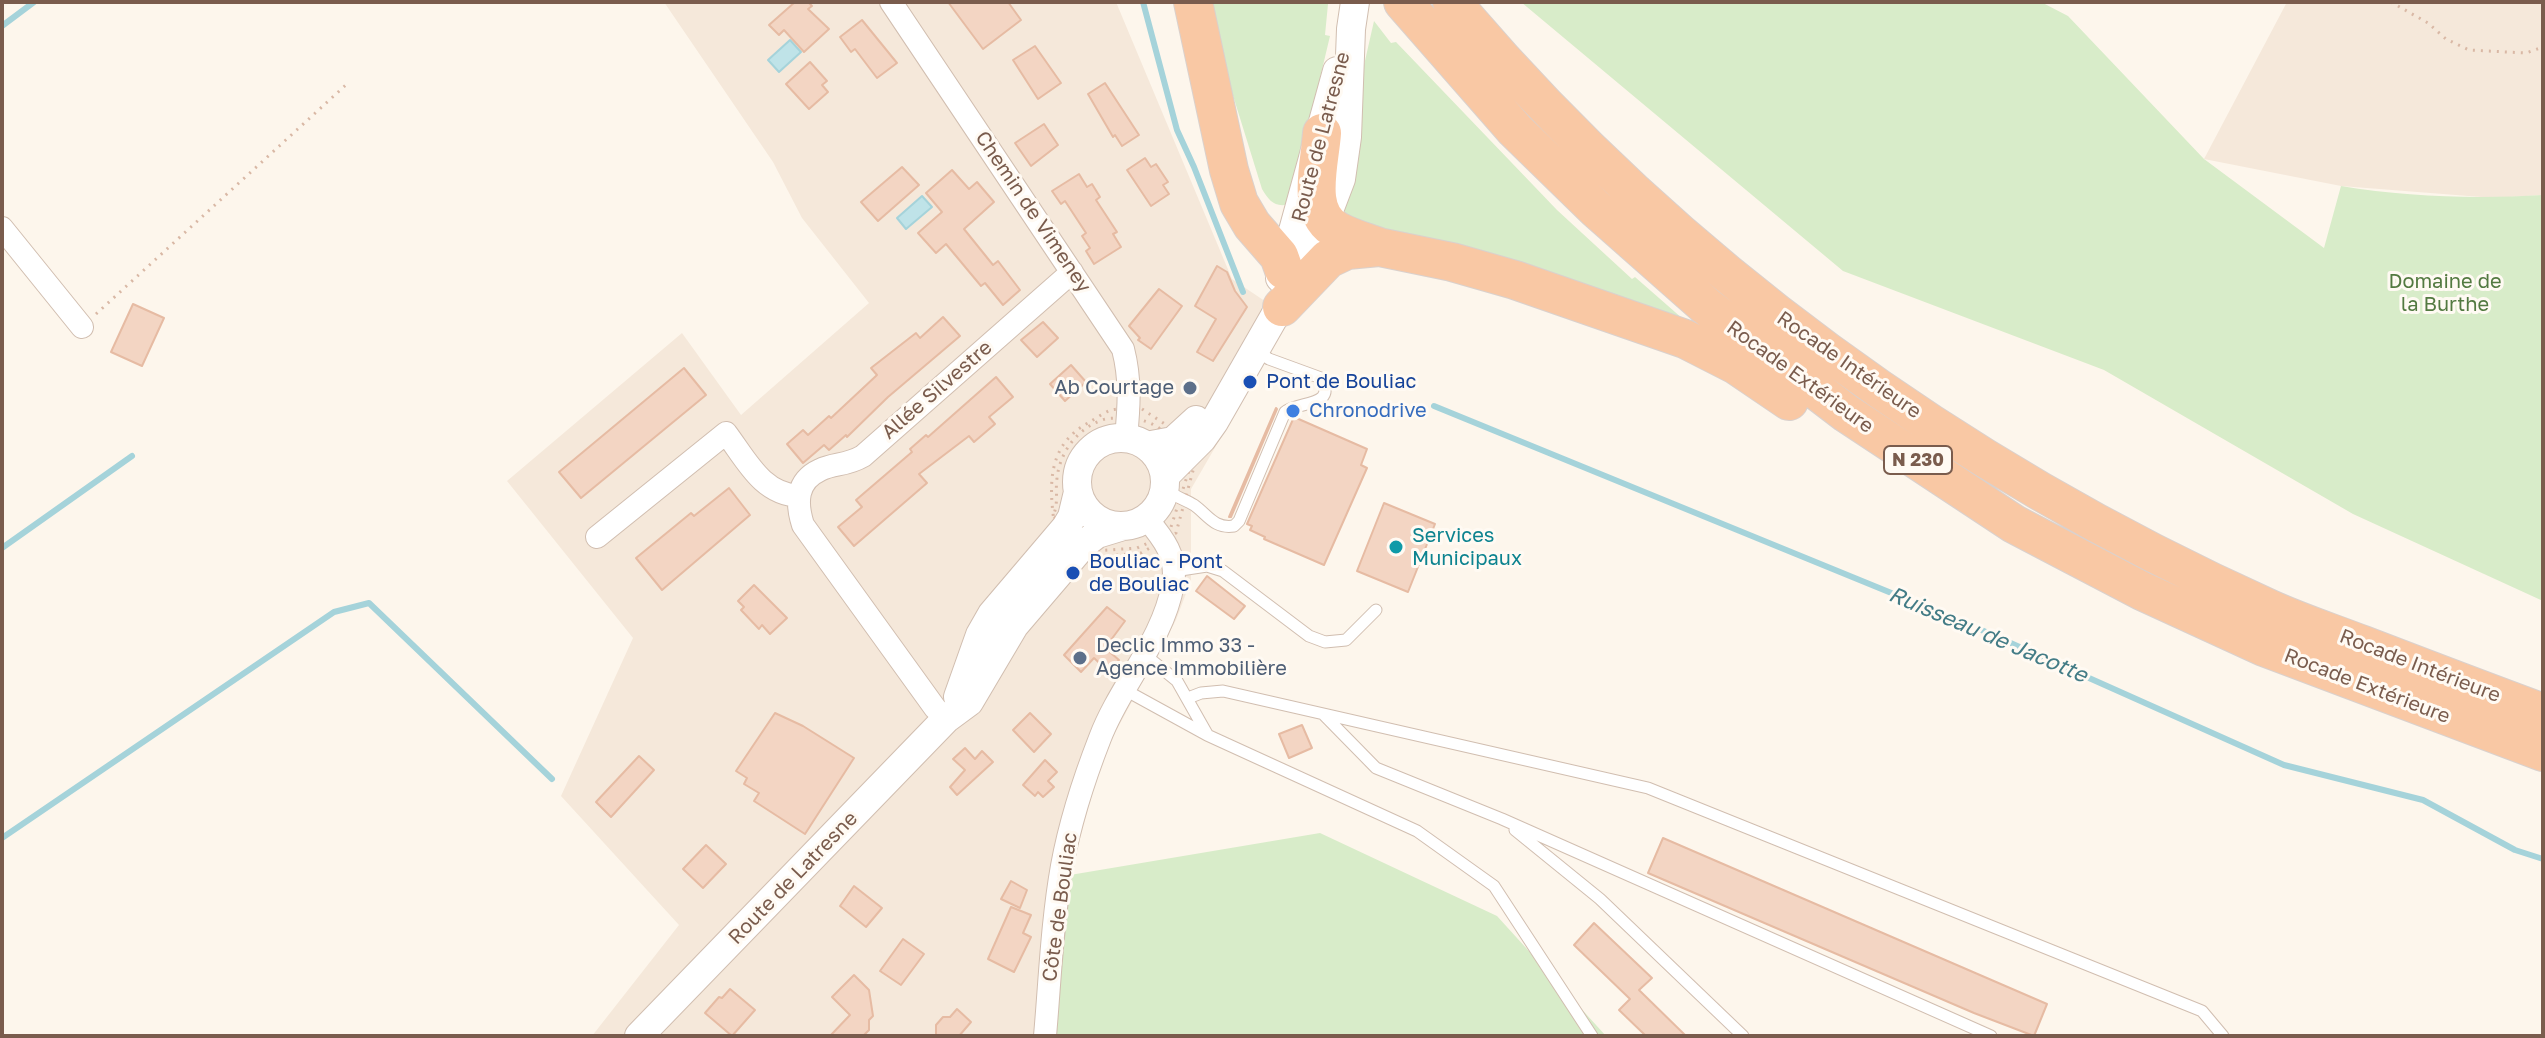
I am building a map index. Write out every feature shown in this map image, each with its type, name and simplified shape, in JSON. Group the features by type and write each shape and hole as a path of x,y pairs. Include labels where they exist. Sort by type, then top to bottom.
{"highway":[{"path":"1193,2 1239,203 1252,225 1279,256 1284,270"},
{"name":"Rocade Extérieure","path":"1403,2 1515,130 1595,208 1706,306 1846,413 2014,524 2142,591 2264,647 2543,752"},
{"name":"Rocade Intérieure","path":"1452,2 1544,104 1606,166 1726,275 1870,382 2028,486 2130,542 2273,611 2543,713"},
{"path":"1322,133 1316,201 1321,217 1337,231 1379,247 1452,262 1515,280 1685,339 1736,365 1834,431 1972,515 2014,524"},
{"path":"1282,307 1320,267 1337,254 1358,248 1379,247"}],"street":[{"name":"Chemin de Vimeney","path":"891,2 1123,349 1129,373 1129,410 1136,442"},
{"name":"Route de Latresne","path":"1186,443 1214,422 1282,307 1326,222 1345,159 1353,15"},
{"name":"Route de Latresne","path":"1172,489 1186,443 1261,321 1284,270 1353,15"},
{"path":"2,228 82,327"},
{"name":"Allée Silvestre","path":"799,496 805,483 820,470 848,464 863,456 1072,272"},
{"path":"597,537 726,433 768,488 782,495 799,496 797,505 803,525 946,719"},
{"path":"1156,529 1134,525 1120,527 1093,517 1083,506 1078,492 1080,465 1088,453 1111,439 1162,445 1186,443"},
{"path":"1136,442 1161,462 1172,489 1156,510 1156,529 1169,550 1174,571"},
{"name":"Route de Latresne","path":"639,1036 946,719 969,702 985,653 1014,626 1068,543 1078,492"},
{"name":"Route de Latresne","path":"1068,543 1120,527"},
{"name":"Côte de Bouliac","path":"1045,1036 1057,900 1069,835 1099,739 1168,604 1174,571"}],"lane":[{"path":"1172,489 1217,525 1234,526 1239,521 1285,412 1322,398 1325,385 1321,378 1269,359 1256,351"},
{"path":"1174,571 1207,566 1223,571 1309,636 1325,642 1346,640 1376,610"},
{"path":"1144,654 1177,681 1207,735"},
{"path":"1125,690 1207,735 1417,831 1494,886 1592,1036"},
{"path":"1188,698 1223,691 1648,788 2202,1011 2223,1036"},
{"path":"1323,715 1376,768 1502,819 1991,1036"},
{"path":"1502,819 1600,899 1743,1036"}],"path":[{"path":"2391,2 2428,23 2446,39 2469,50 2526,53 2543,47"},
{"path":"82,327 348,83"},
{"path":"1142,409 1186,443 1197,460 1172,489 1176,533 1156,529 1141,553 1086,558 1055,529 1054,462 1063,443 1076,429 1111,410 1129,410 1142,409"}],"shaded area":[{"path":"664,2 1116,2 1232,279 1290,318 1191,489 1191,580 1176,620 1103,755 1070,875 1052,1036 592,1036 679,925 561,796 633,638 507,481 682,333 741,415 869,303 802,218 773,162"},
{"path":"2287,2 2543,2 2543,195 2494,198 2341,186 2204,159"}],"green space":[{"path":"1204,2 1335,2 1328,4 1325,35 1330,36 1290,204 1273,202 1262,189"},
{"name":"Domaine de la Burthe","path":"1521,2 2041,2 2068,16 2204,159 2324,248 2341,186 2442,196 2543,195 2543,601 2353,514 2104,370 1843,271"},
{"path":"1374,21 1391,43 1396,42 1557,210 1632,279 1635,277 1683,319 1341,219 1360,147 1362,74"},
{"path":"1320,833 1497,916 1606,1036 1052,1036 1070,875"}],"water":[{"path":"790,40 801,52 779,72 768,60"},
{"path":"922,196 932,207 906,229 897,218"}],"building":[{"path":"795,2 808,2 812,6 808,9 829,29 804,52 784,30 779,35 769,25"},
{"path":"948,2 1008,2 1021,20 983,49"},
{"path":"862,20 897,63 877,78 855,49 851,52 840,37"},
{"path":"1035,46 1061,83 1038,99 1013,60"},
{"path":"810,62 827,81 822,85 828,92 809,109 786,84"},
{"path":"1105,83 1139,135 1122,146 1115,135 1113,137 1088,94"},
{"path":"1044,124 1058,145 1031,166 1015,143"},
{"path":"1145,158 1151,167 1156,164 1168,182 1163,185 1169,194 1151,206 1127,170"},
{"path":"902,167 919,185 878,221 861,202"},
{"path":"952,170 969,189 977,182 994,202 964,229 993,265 998,261 1020,290 1003,305 985,283 981,286 946,244 936,253 918,233 942,212 926,193"},
{"path":"1079,174 1087,187 1092,184 1100,197 1096,200 1117,232 1113,234 1121,247 1094,264 1086,251 1090,248 1082,236 1086,233 1065,201 1061,204 1052,191"},
{"path":"1217,266 1227,272 1235,291 1247,307 1213,361 1197,352 1216,319 1195,306"},
{"path":"1159,289 1182,306 1151,349 1138,340 1140,338 1129,326"},
{"path":"133,304 164,318 142,366 111,352"},
{"path":"943,317 960,336 888,397 847,437 829,450 824,445 803,463 787,444 803,430 808,435 829,416 831,418 877,375 871,368 916,333 920,338"},
{"path":"1043,322 1058,338 1037,357 1021,340"},
{"path":"1071,365 1086,382 1065,401 1050,384"},
{"path":"684,368 706,395 581,498 559,472"},
{"path":"996,377 1013,397 989,417 995,424 974,442 969,436 919,474 927,483 854,546 838,527 862,507 856,500 912,452 910,449"},
{"path":"1276,408 1231,517 1229,517"},
{"path":"1294,417 1367,449 1361,465 1367,468 1324,565 1264,539 1250,530 1252,526 1247,524"},
{"path":"729,488 750,515 662,590 636,558 691,513 694,516"},
{"name":"Services Municipaux","path":"1384,503 1435,524 1408,592 1357,571"},
{"path":"1207,576 1245,606 1234,619 1196,591"},
{"path":"754,585 787,618 770,634 762,625 759,629 741,610 744,607 738,601"},
{"path":"1107,607 1125,621 1105,648 1119,660 1108,671 1094,658 1081,672 1064,655"},
{"path":"775,713 803,726 854,758 805,834 754,801 759,793 744,784 747,778 736,771"},
{"path":"1030,713 1051,734 1034,752 1013,730"},
{"path":"1302,725 1312,748 1289,758 1279,734"},
{"path":"965,748 975,759 982,751 993,762 957,795 950,787 965,770 953,759"},
{"path":"639,756 654,770 611,817 596,802"},
{"path":"1045,760 1057,772 1048,781 1054,787 1043,797 1038,792 1035,796 1023,785"},
{"path":"1663,838 2047,1004 2034,1036 1648,873"},
{"path":"706,845 726,864 703,888 683,869"},
{"path":"1011,881 1027,890 1020,908 1001,899"},
{"path":"854,886 882,908 866,927 840,906"},
{"path":"1011,907 1031,915 1023,933 1031,937 1014,972 988,959"},
{"path":"1594,923 1652,978 1639,990 1686,1036 1646,1036 1619,1010 1630,999 1574,945"},
{"path":"903,939 924,954 901,985 880,971"},
{"path":"854,975 869,990 873,1016 869,1020 869,1030 863,1036 830,1036 850,1015 832,997"},
{"path":"730,989 755,1010 732,1036 705,1013"},
{"path":"957,1009 971,1022 959,1036 936,1036 936,1025"}],"waterway":[{"path":"2,26 34,2"},
{"name":"Ruisseau de Jacotte","path":"1143,2 1177,130 1243,292"},
{"name":"Ruisseau de Jacotte","path":"1434,406 1977,628 2284,765 2423,800 2515,850 2543,859"},
{"path":"2,548 132,456"},
{"path":"2,838 334,612 369,603 552,779"}],"place":[{"name":"Pont de Bouliac","path":"1250,382"},
{"name":"Ab Courtage","path":"1190,388"},
{"name":"Chronodrive","path":"1293,411"},
{"name":"Services Municipaux","path":"1396,547"},
{"name":"Bouliac - Pont de Bouliac","path":"1073,573"},
{"name":"Declic Immo 33 - Agence Immobilière","path":"1080,658"}]}
